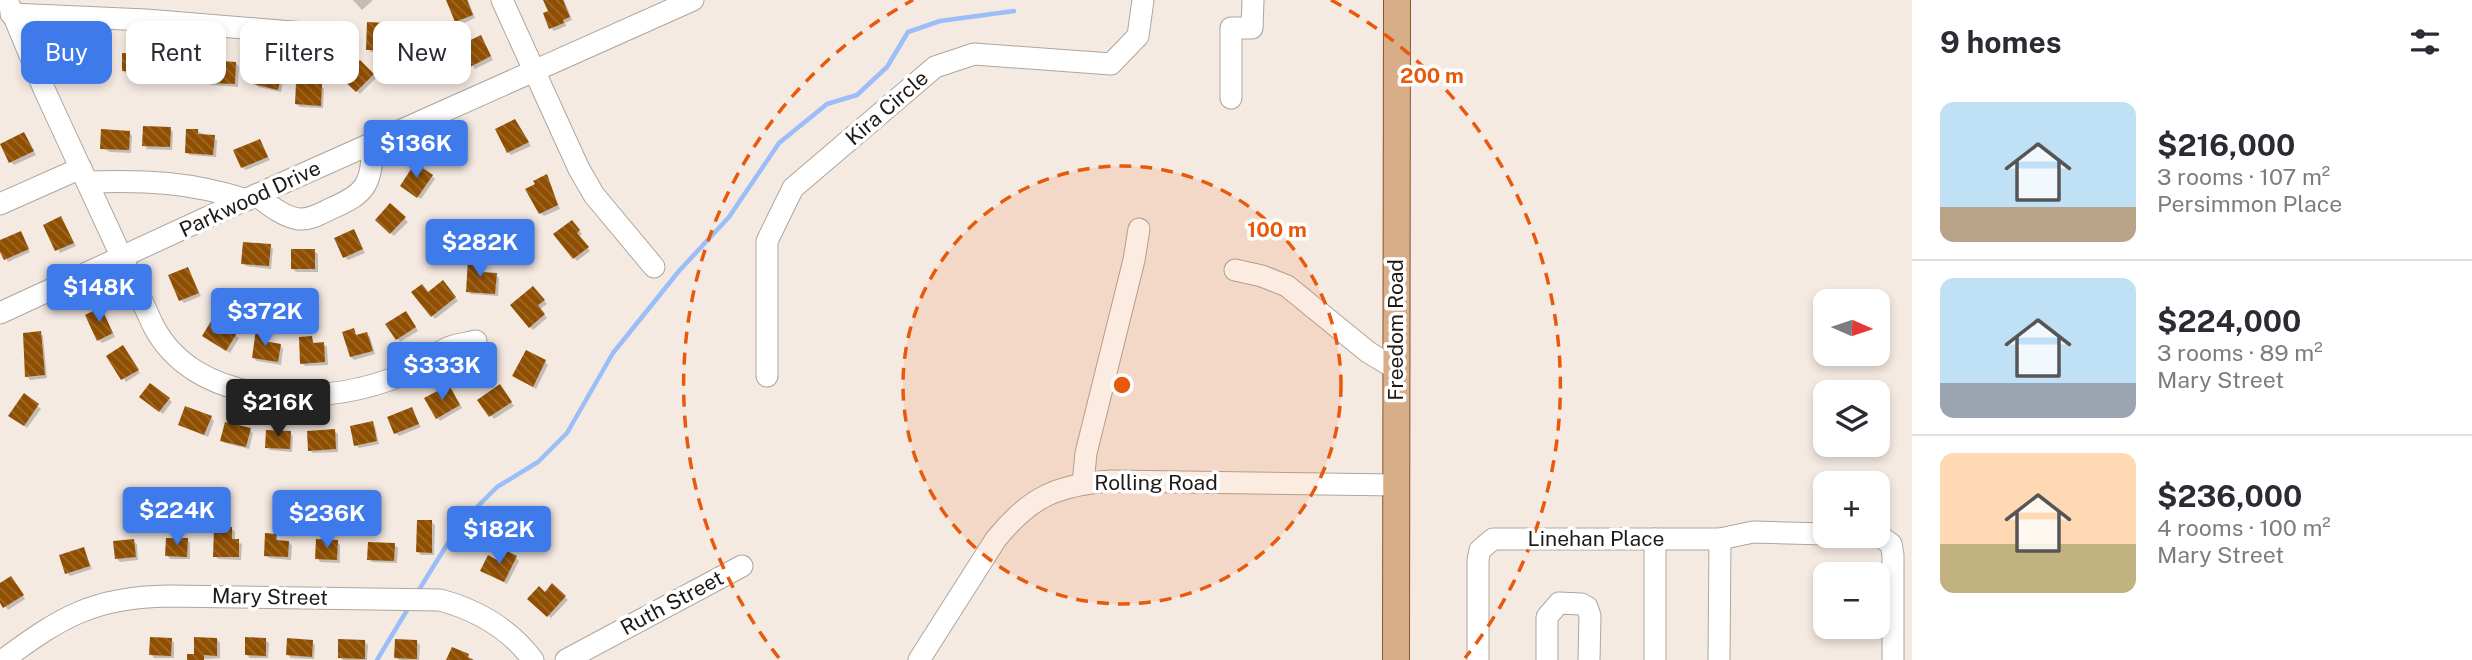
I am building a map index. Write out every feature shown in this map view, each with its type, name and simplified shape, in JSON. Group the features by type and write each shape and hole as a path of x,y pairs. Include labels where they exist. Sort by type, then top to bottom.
{"main road":[{"name":"Freedom Road","path":"1396,660 1397,0"}],"street":[{"path":"502,0 579,169 594,195 654,267"},
{"name":"Parkwood Drive","path":"0,313 693,0"},
{"name":"Kira Circle","path":"767,376 766,241 793,188 935,67 974,54 1111,64 1138,36 1143,0"},
{"path":"1231,98 1231,28 1252,28 1253,0"},
{"path":"240,28 145,20 8,14 162,343 194,371 229,386 269,395 309,397 350,392 393,379 451,347 476,341"},
{"path":"0,204 84,175 195,185 251,198 298,219 312,217 363,191 369,178 373,143"},
{"path":"1083,484 1086,453 1134,260 1139,229"},
{"path":"1235,270 1262,276 1287,286 1368,352 1396,369"},
{"name":"Rolling Road","path":"919,660 1009,523 1044,494 1083,484 1110,481 1395,485"},
{"name":"Linehan Place","path":"1478,660 1478,560 1480,550 1493,539 1720,539 1753,532 1813,534"},
{"path":"1655,539 1655,660"},
{"path":"1719,660 1720,539"},
{"path":"1890,543 1893,555 1893,660"},
{"name":"Ruth Street","path":"566,660 742,566"},
{"name":"Mary Street","path":"3,660 40,632 76,612 122,598 168,596 440,600 464,607 491,621 507,632 533,660"},
{"path":"1547,660 1547,617 1559,603 1581,604 1587,607 1590,616 1589,660"}],"building":[{"path":"446,0 467,0 473,15 455,21"},
{"path":"543,0 563,0 570,17 563,20 564,23 549,29 543,13 548,11"},
{"path":"367,22 373,22 373,50 366,50"},
{"path":"481,35 491,56 471,66 471,40"},
{"path":"122,53 126,53 126,71 122,71"},
{"path":"226,61 236,62 235,84 226,84"},
{"path":"359,61 373,75 356,92 347,84 359,84"},
{"path":"253,84 279,84 278,90"},
{"path":"296,84 322,84 321,106 295,104"},
{"path":"515,119 529,142 507,153 495,129"},
{"path":"143,126 171,127 170,147 142,146"},
{"path":"101,129 130,131 129,150 100,149"},
{"path":"186,129 198,129 198,134 215,135 213,155 185,153"},
{"path":"24,132 34,151 9,163 0,144"},
{"path":"260,139 268,157 241,168 233,150"},
{"path":"415,163 433,175 417,198 400,186"},
{"path":"547,174 558,205 539,214 525,189 535,184 533,181"},
{"path":"390,203 406,217 390,234 375,220"},
{"path":"61,216 74,243 55,251 43,225"},
{"path":"572,220 580,230 577,233 589,247 573,259 553,234"},
{"path":"354,229 363,249 343,258 334,238"},
{"path":"21,231 29,249 4,260 0,252 0,240"},
{"path":"243,242 271,244 269,266 241,264"},
{"path":"291,249 315,249 315,269 291,269"},
{"path":"468,259 482,260 481,272 497,273 495,294 466,292"},
{"path":"188,267 199,293 179,301 168,275"},
{"path":"443,280 456,297 431,317 411,292 422,284 428,292"},
{"path":"533,286 545,300 538,305 545,314 529,328 510,305"},
{"path":"101,307 113,333 97,341 85,315"},
{"path":"406,311 416,327 396,340 385,324"},
{"path":"213,318 237,333 226,351 202,336"},
{"path":"354,328 356,335 367,332 373,351 350,357 342,332"},
{"path":"256,329 265,330 264,341 281,344 278,362 252,358"},
{"path":"41,331 45,375 25,377 23,333"},
{"path":"312,336 313,343 324,342 325,362 300,364 299,337"},
{"path":"123,345 139,370 121,380 106,356"},
{"path":"526,350 546,360 533,387 512,376"},
{"path":"150,383 170,398 159,412 139,397"},
{"path":"500,384 512,402 489,417 477,400"},
{"path":"449,385 460,405 436,419 424,398"},
{"path":"24,393 39,404 24,426 8,416"},
{"path":"185,406 212,416 204,435 178,425"},
{"path":"412,407 419,424 394,434 387,417"},
{"path":"373,421 377,441 354,446 350,426"},
{"path":"225,422 251,428 246,447 220,441"},
{"path":"335,429 336,449 308,451 307,431"},
{"path":"266,430 291,431 290,449 265,448"},
{"path":"417,520 432,520 432,553 416,552"},
{"path":"214,527 232,527 232,539 239,539 239,557 213,557"},
{"path":"265,533 277,534 276,540 289,541 288,557 264,556"},
{"path":"166,538 188,538 187,557 165,556"},
{"path":"134,539 136,557 115,559 113,541"},
{"path":"316,539 338,540 337,560 315,559"},
{"path":"368,542 395,543 394,561 367,560"},
{"path":"84,547 90,566 65,574 59,555"},
{"path":"503,549 517,556 504,582 480,571 488,555 497,560"},
{"path":"11,576 24,595 3,608 0,603 0,583"},
{"path":"552,583 566,596 547,617 527,599 539,586 545,592"},
{"path":"150,637 172,638 171,656 149,655"},
{"path":"194,637 217,638 217,656 204,655 204,660 187,660 187,654 194,654"},
{"path":"245,637 266,638 266,656 245,655"},
{"path":"287,638 313,640 312,657 286,655"},
{"path":"338,639 365,640 365,659 338,658"},
{"path":"395,639 417,640 417,659 394,658"},
{"path":"452,647 469,654 468,657 474,660 446,660"}],"waterway":[{"path":"417,593 451,538 480,504 497,487 538,462 567,433 613,353 679,271 729,217 779,143 827,104 857,95 887,67 908,32 940,21 1014,11"},
{"path":"377,660 409,607"}]}
